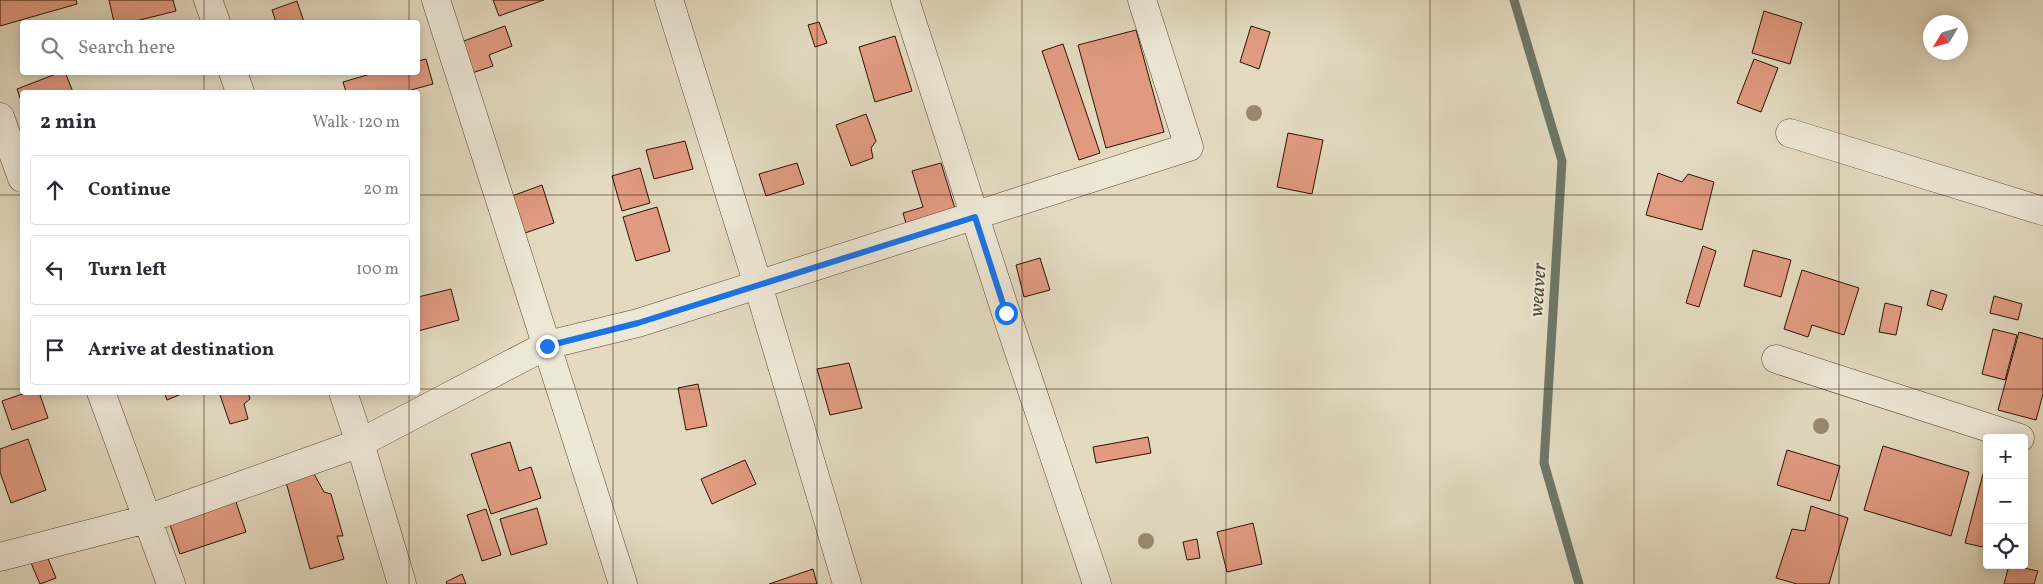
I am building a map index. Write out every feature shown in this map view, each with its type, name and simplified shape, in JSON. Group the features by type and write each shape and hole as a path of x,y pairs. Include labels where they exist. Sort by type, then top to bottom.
{"street":[{"path":"208,0 215,20"},
{"path":"436,0 623,584"},
{"path":"669,0 758,286 847,584"},
{"path":"905,0 1097,584"},
{"path":"0,557 147,519 360,443 547,346 638,323 758,286 1189,147 1142,0"},
{"path":"234,75 239,90"},
{"path":"0,117 20,172"},
{"path":"1790,133 2043,211"},
{"path":"1776,359 2008,434"},
{"path":"102,395 171,584"},
{"path":"344,395 402,584"},
{"path":"2028,440 2043,445"}],"building":[{"path":"0,0 76,0 77,4 0,26"},
{"path":"109,0 173,0 176,11 140,20 114,20"},
{"path":"493,0 544,0 499,16"},
{"path":"297,1 303,20 275,20 272,10"},
{"path":"1764,11 1802,23 1790,64 1752,53"},
{"path":"819,22 827,43 815,47 808,25"},
{"path":"505,26 512,46 489,55 493,66 472,73 461,42"},
{"path":"1251,26 1270,32 1259,69 1240,62"},
{"path":"1136,30 1164,132 1106,148 1078,45"},
{"path":"895,36 912,91 875,102 859,47"},
{"path":"1063,44 1100,153 1079,160 1042,51"},
{"path":"426,59 433,84 411,90 345,90 343,82 367,75 420,75 420,60"},
{"path":"1754,59 1778,68 1761,112 1737,103"},
{"path":"53,75 66,75 72,90 20,90 20,98 17,89"},
{"path":"866,114 876,141 871,148 873,158 851,166 836,125"},
{"path":"1288,133 1323,140 1312,194 1277,187"},
{"path":"685,141 693,169 654,179 646,150"},
{"path":"797,163 804,184 766,196 759,174"},
{"path":"941,163 956,212 907,227 903,213 923,207 912,171"},
{"path":"640,168 650,203 622,211 612,176"},
{"path":"1658,173 1682,182 1688,174 1714,182 1702,230 1646,215"},
{"path":"542,185 554,223 525,233 512,196"},
{"path":"657,207 670,251 636,261 623,217"},
{"path":"1703,246 1716,251 1699,307 1686,303"},
{"path":"1753,250 1791,260 1781,297 1744,286"},
{"path":"1040,258 1050,290 1024,297 1016,265"},
{"path":"1802,270 1859,288 1844,335 1812,325 1808,337 1784,329"},
{"path":"451,289 459,320 420,330 420,297"},
{"path":"1931,290 1947,295 1942,310 1927,305"},
{"path":"1994,296 2022,304 2018,320 1990,313"},
{"path":"1885,303 1902,307 1896,335 1879,332"},
{"path":"1993,329 2017,335 2005,380 1982,374"},
{"path":"2019,332 2043,339 2043,394 2036,420 1998,410"},
{"path":"849,363 862,408 830,415 817,369"},
{"path":"698,384 707,426 686,430 678,388"},
{"path":"20,395 40,395 48,418 12,430 2,401"},
{"path":"165,395 179,395 167,400"},
{"path":"220,395 249,395 250,399 244,404 248,419 230,424"},
{"path":"1148,437 1151,453 1096,463 1093,447"},
{"path":"28,439 46,490 11,503 0,472 0,449"},
{"path":"510,442 519,471 531,467 541,498 491,514 471,454"},
{"path":"1883,446 1969,472 1951,536 1864,510"},
{"path":"1787,450 1840,466 1830,501 1777,485"},
{"path":"745,460 756,484 712,504 701,479"},
{"path":"314,474 324,492 331,494 343,536 337,536 344,559 310,569 286,482"},
{"path":"1983,474 1983,547 1965,543"},
{"path":"234,496 246,532 180,554 168,519"},
{"path":"1811,506 1848,518 1829,584 1797,584 1776,578 1792,529 1805,531"},
{"path":"537,508 547,544 511,555 500,519"},
{"path":"486,509 501,555 482,561 467,515"},
{"path":"1253,523 1262,564 1227,572 1217,532"},
{"path":"1197,539 1200,558 1187,560 1183,542"},
{"path":"47,556 56,578 40,584 31,563"},
{"path":"813,569 817,584 769,584"},
{"path":"2008,569 2038,571 2034,584 2004,584"},
{"path":"462,574 466,584 447,584 446,582"}],"waterway":[{"name":"weaver","path":"1514,0 1562,161 1544,463 1579,584"}],"route":[{"path":"547,346 638,323 975,217 1006,313"}]}
